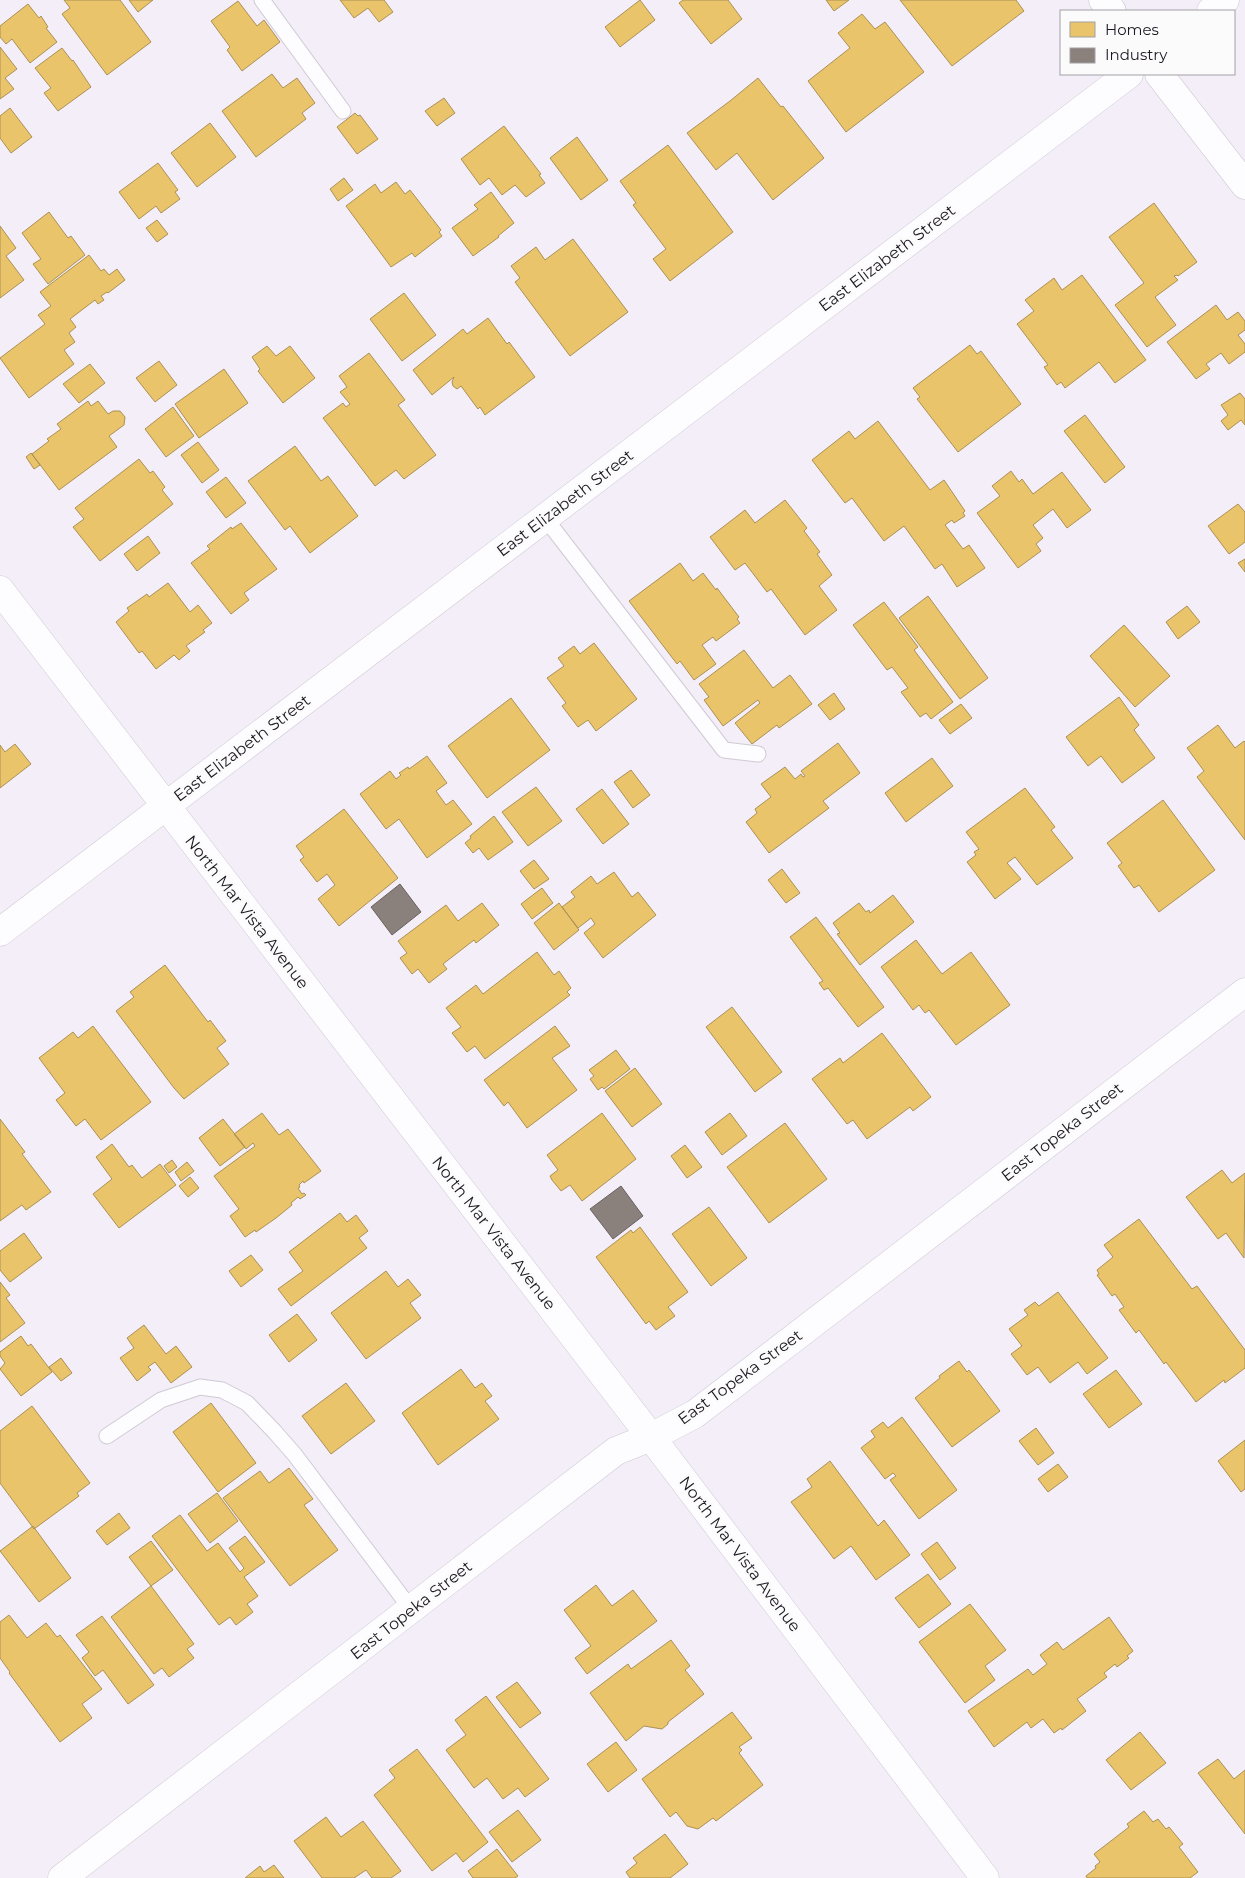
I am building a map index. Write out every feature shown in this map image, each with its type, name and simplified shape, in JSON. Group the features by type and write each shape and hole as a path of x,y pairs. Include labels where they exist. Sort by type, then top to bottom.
{"street":[{"path":"1212,10 1226,0"},
{"name":"East Elizabeth Street","path":"0,932 1128,75"},
{"path":"1161,75 1245,185"},
{"name":"North Mar Vista Avenue","path":"0,590 651,1437 985,1878"},
{"name":"East Topeka Street","path":"62,1878 616,1451 651,1437 695,1414 1245,992"}],"lane":[{"path":"262,0 343,111"},
{"path":"545,518 724,750 758,754"},
{"path":"107,1436 161,1400 200,1387 222,1390 247,1403 295,1455 411,1610"}],"building: Homes":[{"path":"64,0 120,0 151,42 107,75 62,14 70,8"},
{"path":"129,0 153,0 138,12"},
{"path":"340,0 384,0 393,12 379,22 368,8 354,18"},
{"path":"640,0 655,20 620,47 605,27"},
{"path":"683,0 728,0 742,19 711,44 679,3"},
{"path":"826,0 849,0 834,11"},
{"path":"900,0 1016,0 1024,11 952,66"},
{"path":"238,1 257,26 264,20 280,42 242,71 227,50 230,47 211,21"},
{"path":"28,4 39,18 41,16 48,27 46,28 57,42 30,63 12,39 6,44 0,37 0,26"},
{"path":"862,14 875,29 885,22 924,72 846,132 808,81 850,48 838,33"},
{"path":"0,47 17,69 5,78 14,89 0,99"},
{"path":"62,48 73,60 91,87 58,111 44,93 51,88 35,68"},
{"path":"272,74 283,88 297,78 315,103 302,113 306,119 256,157 222,111"},
{"path":"758,78 824,158 773,200 737,153 716,170 687,133"},
{"path":"444,98 455,113 437,126 425,111"},
{"path":"10,108 32,137 11,153 0,138 0,116"},
{"path":"355,113 358,116 360,115 378,139 357,154 337,127"},
{"path":"210,123 236,157 197,187 171,153"},
{"path":"504,126 541,174 539,175 545,183 526,197 515,185 502,195 489,178 480,185 461,159"},
{"path":"577,137 608,180 581,200 550,158"},
{"path":"668,145 733,232 670,281 653,259 666,249 633,205 636,203 620,181"},
{"path":"158,163 178,190 175,192 180,199 161,213 156,206 139,219 119,192"},
{"path":"344,178 353,190 338,201 330,189"},
{"path":"396,182 405,194 410,190 441,230 439,232 442,236 415,257 412,253 391,267 346,206 375,184 381,193"},
{"path":"491,192 514,223 499,237 473,256 452,228 478,209 474,205"},
{"path":"1154,203 1197,262 1178,276 1174,276 1178,280 1155,297 1176,325 1147,347 1115,305 1144,283 1109,237"},
{"path":"49,212 68,238 71,236 85,255 48,284 33,264 41,259 22,233"},
{"path":"157,220 168,234 157,242 146,228"},
{"path":"0,226 16,248 6,256 24,280 0,298"},
{"path":"573,239 628,312 570,356 515,282 520,278 511,266 536,247 545,260"},
{"path":"89,255 101,271 104,269 109,275 117,269 125,280 101,296 104,300 98,304 95,300 70,319 76,327 69,333 75,342 64,350 74,364 29,398 0,358 45,324 38,315 51,306 40,292"},
{"path":"1082,275 1146,360 1115,383 1099,362 1065,388 1061,382 1057,385 1044,367 1048,365 1017,324 1034,311 1025,300 1054,278 1062,290"},
{"path":"404,293 436,335 402,361 370,319"},
{"path":"1216,305 1227,320 1238,312 1245,321 1245,330 1238,335 1245,344 1245,352 1229,364 1221,353 1206,364 1210,369 1196,379 1167,342"},
{"path":"488,318 535,377 485,415 480,407 478,409 461,386 457,389 453,386 454,377 432,395 413,370 463,329 467,334"},
{"path":"970,345 977,354 981,351 1021,404 958,452 917,399 920,397 913,388"},
{"path":"267,346 276,356 290,346 315,378 283,403 258,371 260,369 252,357"},
{"path":"369,353 405,400 398,405 436,455 404,479 396,470 375,486 323,418 343,403 346,407 350,404 340,392 347,387 339,376"},
{"path":"159,361 177,385 155,402 136,378"},
{"path":"90,364 105,383 79,403 63,384"},
{"path":"224,369 248,403 199,438 175,404"},
{"path":"1240,393 1245,399 1245,425 1241,420 1228,430 1221,421 1228,415 1221,405"},
{"path":"88,401 91,406 98,401 108,414 113,411 120,411 125,417 124,425 109,436 117,447 59,490 32,454 49,441 47,439 61,429 57,424"},
{"path":"173,407 194,436 166,457 145,429"},
{"path":"1085,415 1125,467 1105,483 1064,431"},
{"path":"878,421 930,490 944,480 965,511 963,513 965,516 954,523 952,520 945,525 963,549 969,545 985,568 957,587 942,564 935,569 904,526 884,541 852,498 845,503 812,460 849,431 855,439"},
{"path":"198,442 219,470 202,483 181,455"},
{"path":"295,446 321,481 328,476 358,516 310,553 290,526 285,530 248,481"},
{"path":"31,453 40,465 34,469 26,457"},
{"path":"139,459 150,473 153,471 165,487 162,490 173,504 100,561 73,527 84,519 75,508"},
{"path":"1011,471 1019,482 1022,479 1033,494 1062,472 1091,510 1067,528 1053,509 1033,525 1043,538 1036,544 1041,551 1018,568 977,513 1000,496 992,486"},
{"path":"226,477 246,503 226,518 206,492"},
{"path":"785,500 807,528 804,531 820,552 817,554 832,575 819,586 837,610 805,635 771,589 767,592 745,563 735,570 710,537 745,510 755,523"},
{"path":"1238,504 1245,512 1245,542 1229,554 1208,526"},
{"path":"241,523 277,569 244,593 249,600 231,614 191,563 210,549 207,546 231,527 232,529"},
{"path":"148,536 160,553 137,571 124,554"},
{"path":"1245,559 1245,572 1238,563"},
{"path":"680,563 693,581 703,573 739,617 737,619 740,623 716,641 713,637 702,645 716,664 694,680 680,661 677,664 629,601"},
{"path":"168,583 190,612 198,605 212,623 203,630 205,632 186,646 190,651 179,660 174,655 156,669 142,651 139,653 116,622 129,611 127,608 147,594 149,597"},
{"path":"928,596 988,678 960,699 899,618"},
{"path":"884,602 918,647 914,650 953,702 931,719 926,713 920,717 901,692 908,688 892,667 887,670 853,625"},
{"path":"1187,606 1200,622 1178,639 1166,622"},
{"path":"1124,625 1170,676 1135,707 1090,656"},
{"path":"594,643 637,699 596,731 588,720 578,727 562,706 566,703 547,678 564,666 558,658 574,646 580,654"},
{"path":"744,650 773,688 790,675 812,704 779,728 777,725 752,744 735,723 760,703 758,700 723,726 704,700 709,697 699,684"},
{"path":"834,693 845,709 830,720 818,705"},
{"path":"1119,697 1139,725 1134,730 1155,758 1122,783 1101,756 1088,766 1066,737"},
{"path":"511,698 550,750 487,798 448,746"},
{"path":"961,704 972,718 950,734 939,720"},
{"path":"1218,725 1235,748 1245,742 1245,840 1197,777 1204,771 1187,748"},
{"path":"838,743 860,773 823,801 829,808 769,853 746,822 757,813 755,809 771,797 761,784 785,767 795,779 801,774 803,777 805,776 801,771"},
{"path":"15,744 31,764 0,788 0,745 5,752"},
{"path":"427,756 447,783 436,791 446,805 453,800 472,824 427,858 399,819 386,829 360,794 390,771 396,779 401,775 399,773 408,767 409,769"},
{"path":"932,758 953,786 906,822 885,793"},
{"path":"631,770 650,795 633,808 614,782"},
{"path":"536,787 562,821 528,846 502,812"},
{"path":"1025,788 1055,827 1051,830 1073,858 1037,885 1015,857 1007,863 1021,879 995,899 967,862 976,855 974,852 979,849 966,832"},
{"path":"602,789 629,824 603,844 576,809"},
{"path":"1163,800 1215,870 1159,912 1139,885 1134,888 1118,866 1122,863 1107,843"},
{"path":"344,809 398,878 339,926 318,899 335,885 327,874 317,882 300,860 304,857 296,846"},
{"path":"494,816 513,842 488,860 479,848 473,853 465,843 471,838 470,836"},
{"path":"534,860 549,879 534,889 520,871"},
{"path":"782,869 800,893 786,903 768,880"},
{"path":"614,872 632,897 638,892 656,915 603,958 584,933 595,924 591,918 578,928 562,907 575,897 571,892 591,876 597,884"},
{"path":"542,888 553,903 532,919 521,904"},
{"path":"893,895 914,922 860,965 837,934 840,933 833,923 859,903 866,912 869,910 870,913"},
{"path":"482,903 499,925 476,943 474,940 443,964 447,969 429,983 418,969 412,974 400,958 407,953 398,941 446,905 458,921"},
{"path":"559,903 579,930 554,950 534,923"},
{"path":"816,917 884,1007 858,1027 828,988 824,990 819,983 823,981 790,937"},
{"path":"916,940 942,974 971,952 1010,1005 956,1045 929,1010 925,1013 919,1005 913,1010 881,967"},
{"path":"537,952 554,975 559,971 571,988 567,992 570,995 485,1059 475,1046 467,1052 452,1033 461,1027 446,1008 476,985 483,994"},
{"path":"165,965 208,1022 210,1020 226,1041 217,1048 229,1064 184,1099 116,1011 134,997 130,992"},
{"path":"732,1007 782,1072 755,1092 706,1027"},
{"path":"93,1026 151,1102 101,1140 85,1119 76,1126 56,1100 65,1093 39,1058 73,1032 78,1038"},
{"path":"555,1026 570,1046 552,1058 577,1090 527,1128 508,1102 504,1106 484,1080"},
{"path":"882,1033 931,1097 913,1111 910,1107 867,1139 853,1120 847,1124 812,1079 840,1058 843,1063"},
{"path":"616,1050 630,1069 604,1089 602,1087 598,1090 590,1079 594,1076 589,1070"},
{"path":"635,1068 662,1104 632,1127 605,1091"},
{"path":"262,1113 279,1135 288,1129 321,1171 299,1185 300,1187 298,1188 302,1194 306,1195 300,1199 298,1197 291,1203 292,1205 276,1218 245,1237 230,1216 239,1209 214,1176 255,1146 253,1143 246,1149 234,1134"},
{"path":"602,1113 636,1159 582,1201 570,1185 561,1191 552,1180 550,1176 558,1170 547,1155"},
{"path":"730,1113 747,1136 722,1155 705,1132"},
{"path":"0,1119 25,1152 22,1154 51,1192 26,1210 22,1205 0,1221"},
{"path":"223,1119 245,1147 220,1166 199,1138"},
{"path":"785,1123 827,1179 769,1223 727,1167"},
{"path":"112,1144 129,1167 132,1165 142,1178 160,1164 176,1185 119,1228 93,1194 112,1179 96,1157"},
{"path":"685,1145 702,1167 687,1178 671,1156"},
{"path":"172,1160 177,1167 169,1173 164,1166"},
{"path":"187,1162 194,1171 181,1181 175,1172"},
{"path":"1222,1170 1232,1183 1245,1173 1244,1258 1226,1233 1218,1239 1186,1197"},
{"path":"190,1177 199,1188 188,1197 179,1186"},
{"path":"709,1207 747,1258 711,1286 672,1234"},
{"path":"340,1213 347,1222 356,1215 368,1231 359,1238 367,1248 291,1306 278,1289 303,1271 289,1252"},
{"path":"1139,1219 1192,1289 1197,1286 1245,1350 1245,1368 1225,1383 1224,1380 1196,1402 1166,1362 1164,1364 1139,1330 1136,1333 1119,1310 1124,1307 1115,1294 1112,1296 1097,1275 1099,1274 1097,1270 1113,1257 1104,1245"},
{"path":"640,1227 688,1292 668,1307 675,1316 656,1330 649,1321 646,1324 596,1257 631,1230 633,1233"},
{"path":"24,1233 42,1258 10,1282 0,1270 0,1251"},
{"path":"251,1255 263,1270 241,1287 229,1271"},
{"path":"386,1271 398,1287 408,1279 421,1295 410,1303 421,1318 366,1359 331,1313"},
{"path":"0,1282 10,1295 6,1298 25,1323 0,1342"},
{"path":"1058,1292 1108,1358 1087,1374 1078,1362 1050,1383 1038,1367 1027,1375 1011,1354 1022,1346 1009,1329 1028,1315 1024,1310 1035,1302 1039,1306"},
{"path":"297,1314 317,1340 289,1362 269,1335"},
{"path":"144,1325 166,1354 176,1346 192,1367 171,1383 155,1362 148,1367 151,1370 137,1381 120,1358 134,1348 127,1338"},
{"path":"21,1336 28,1346 31,1344 52,1372 21,1396 0,1369 5,1363 0,1356 0,1352"},
{"path":"61,1358 72,1373 61,1381 49,1367"},
{"path":"959,1361 967,1372 969,1370 1000,1411 952,1447 915,1398"},
{"path":"461,1369 475,1388 482,1383 492,1396 485,1401 499,1419 438,1465 402,1413"},
{"path":"1116,1370 1142,1404 1109,1428 1083,1394"},
{"path":"346,1383 375,1421 331,1454 302,1416"},
{"path":"211,1403 256,1463 218,1492 173,1432"},
{"path":"32,1406 90,1483 77,1493 79,1496 34,1529 0,1483 0,1431"},
{"path":"902,1417 957,1490 919,1519 890,1480 896,1476 893,1473 885,1479 861,1448 875,1437 871,1431 883,1422 888,1428"},
{"path":"1036,1428 1054,1453 1038,1465 1019,1441"},
{"path":"1245,1440 1245,1489 1241,1492 1218,1461"},
{"path":"830,1461 878,1526 884,1520 910,1555 876,1580 851,1546 834,1559 791,1502 812,1487 807,1479"},
{"path":"1058,1464 1068,1477 1048,1492 1038,1479"},
{"path":"289,1468 313,1499 304,1505 338,1550 290,1586 223,1498 260,1471 269,1483"},
{"path":"217,1493 238,1521 210,1543 188,1514"},
{"path":"119,1513 130,1528 107,1545 96,1531"},
{"path":"180,1515 207,1551 218,1543 240,1572 244,1568 229,1548 245,1536 265,1562 244,1577 258,1596 247,1604 253,1612 236,1625 230,1617 219,1625 152,1536"},
{"path":"33,1526 71,1578 39,1602 0,1551"},
{"path":"151,1541 173,1570 151,1586 129,1557"},
{"path":"937,1542 956,1568 940,1580 921,1554"},
{"path":"928,1574 951,1604 919,1628 895,1598"},
{"path":"596,1585 612,1606 633,1590 657,1621 587,1674 575,1658 591,1646 564,1610"},
{"path":"151,1586 194,1644 187,1649 194,1658 169,1677 162,1668 154,1674 111,1617"},
{"path":"970,1604 1006,1650 985,1666 995,1680 965,1703 919,1642"},
{"path":"9,1615 27,1638 46,1623 57,1637 60,1635 102,1689 82,1704 92,1718 60,1742 0,1658 0,1622"},
{"path":"102,1616 154,1685 128,1704 103,1670 95,1676 82,1658 89,1652 76,1635"},
{"path":"1109,1617 1133,1651 1127,1656 1129,1658 1117,1667 1115,1664 1104,1673 1107,1677 1077,1699 1086,1711 1062,1730 1061,1728 1054,1733 1043,1719 1031,1728 1027,1722 994,1747 968,1711 1028,1669 1033,1675 1047,1664 1040,1655 1057,1642 1063,1650"},
{"path":"671,1640 690,1666 685,1670 704,1694 668,1722 662,1729 644,1726 626,1741 590,1693 628,1664 631,1669"},
{"path":"517,1682 541,1713 520,1728 496,1697"},
{"path":"486,1696 549,1779 525,1797 518,1788 503,1799 487,1778 474,1788 446,1750 466,1735 455,1720"},
{"path":"732,1712 752,1738 739,1747 742,1750 739,1753 763,1785 716,1821 713,1818 698,1829 687,1826 676,1812 670,1817 642,1779"},
{"path":"1140,1732 1166,1763 1131,1790 1106,1760"},
{"path":"616,1742 637,1770 608,1792 587,1764"},
{"path":"417,1749 488,1842 463,1862 456,1853 432,1871 374,1795 395,1778 389,1770"},
{"path":"1218,1759 1234,1779 1245,1770 1245,1834 1198,1773"},
{"path":"518,1810 541,1840 512,1862 489,1832"},
{"path":"1144,1811 1153,1822 1158,1819 1166,1829 1169,1827 1183,1844 1179,1847 1198,1872 1190,1878 1087,1878 1086,1876 1100,1862 1094,1854 1129,1827 1127,1824"},
{"path":"326,1817 341,1837 363,1821 401,1871 391,1878 372,1878 366,1870 354,1878 322,1878 294,1841"},
{"path":"665,1834 688,1864 670,1878 630,1878 626,1872 637,1863 633,1858"},
{"path":"497,1849 518,1876 515,1878 473,1878 468,1871"},
{"path":"274,1865 284,1878 245,1878 260,1866 264,1872"}],"building: Industry":[{"path":"400,884 421,912 392,935 371,907"},
{"path":"621,1186 643,1216 613,1239 590,1209"}]}
